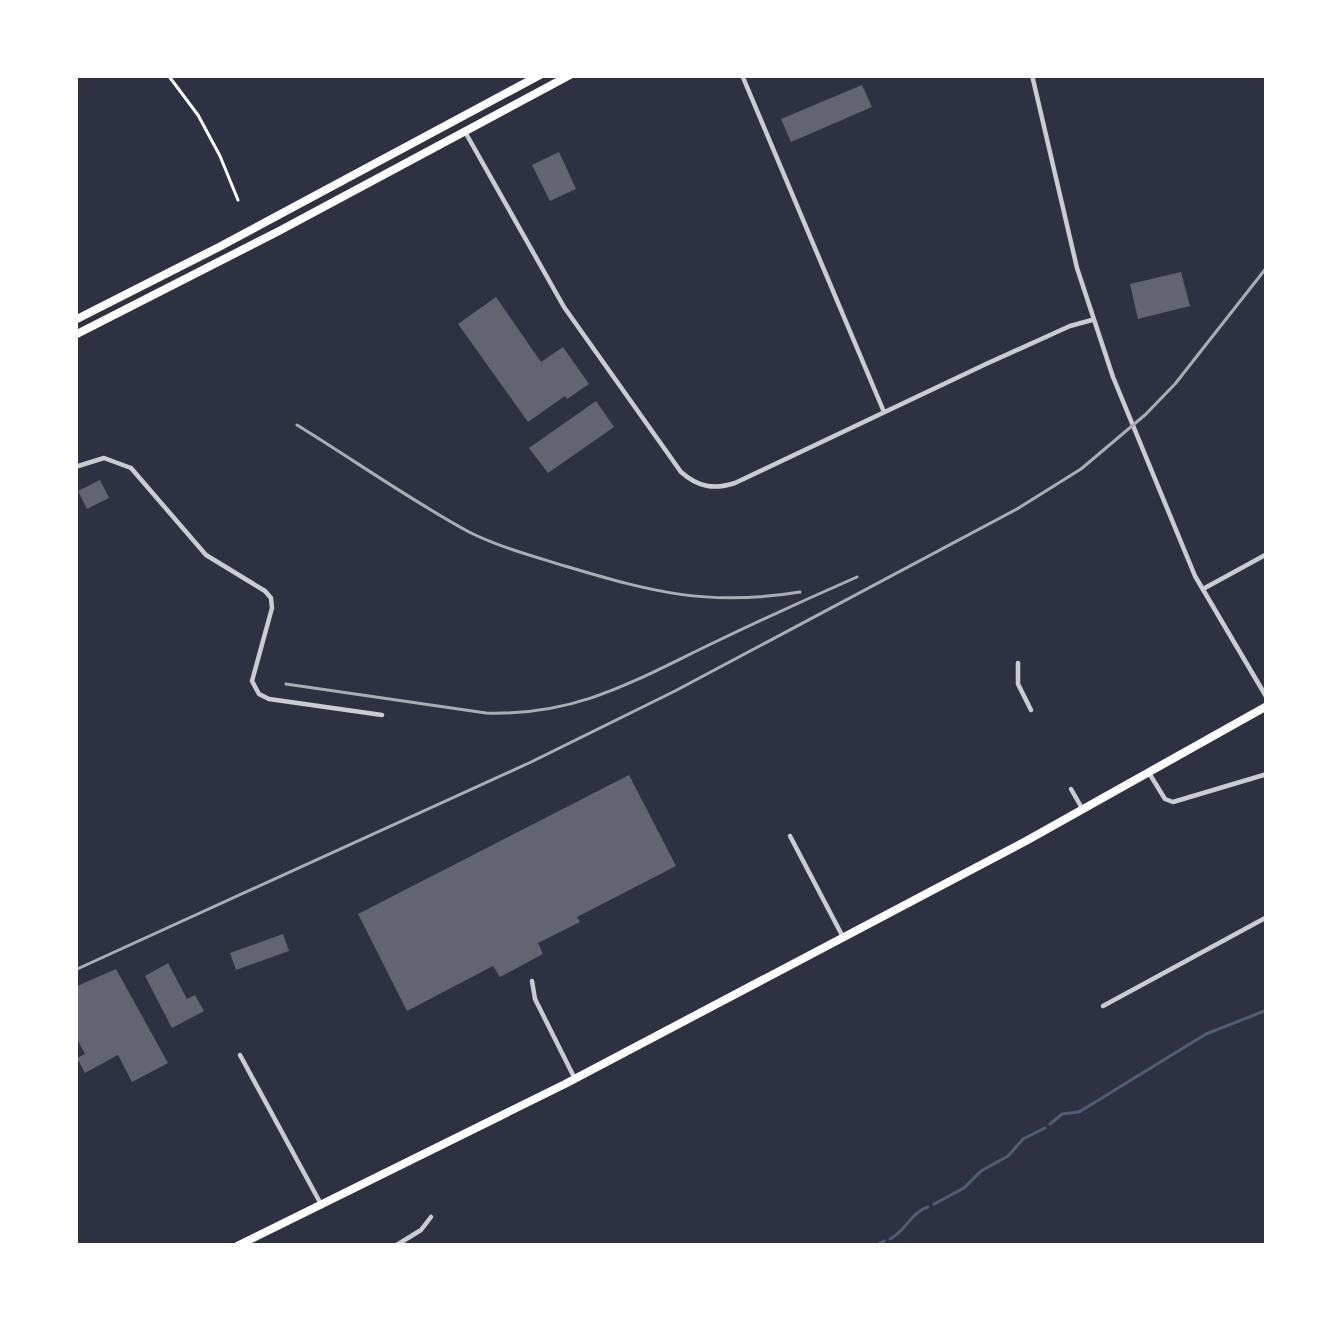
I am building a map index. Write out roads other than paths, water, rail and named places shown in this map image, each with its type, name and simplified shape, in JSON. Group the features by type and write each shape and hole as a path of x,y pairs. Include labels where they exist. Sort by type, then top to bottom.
{"main road":[{"path":"75,320 540,75"},
{"path":"75,335 279,232 570,75"},
{"path":"237,1246 575,1078 843,937 1083,810 1267,702"}],"street":[{"path":"742,75 884,412"},
{"path":"1032,75 1092,320 1171,522 1267,702"},
{"path":"464,130 564,307 687,477 708,488 721,488 1070,326 1092,320"},
{"path":"75,466 104,458 131,468 206,555 271,598 252,681 259,694 382,715"},
{"path":"1203,589 1267,554"},
{"path":"1018,663 1018,684 1031,710"},
{"path":"1149,773 1165,799 1173,802 1267,774"},
{"path":"1071,788 1083,810"},
{"path":"790,836 843,937"},
{"path":"1103,1006 1267,917"},
{"path":"532,980 535,998 575,1078"},
{"path":"240,1055 322,1206"},
{"path":"395,1246 422,1230 431,1216"}],"waterway":[{"path":"1050,1124 1062,1114 1079,1112 1206,1034 1267,1010"},
{"path":"934,1204 964,1188 1023,1139 1045,1128"},
{"path":"890,1239 928,1207"},
{"path":"875,1246 884,1241"}],"railway":[{"path":"75,970 529,763 1017,509 1081,469 1145,415 1267,267"},
{"path":"297,425 447,520 516,551 681,594 737,598 800,592"},
{"path":"286,684 486,713 549,709 630,683 857,577"}]}
